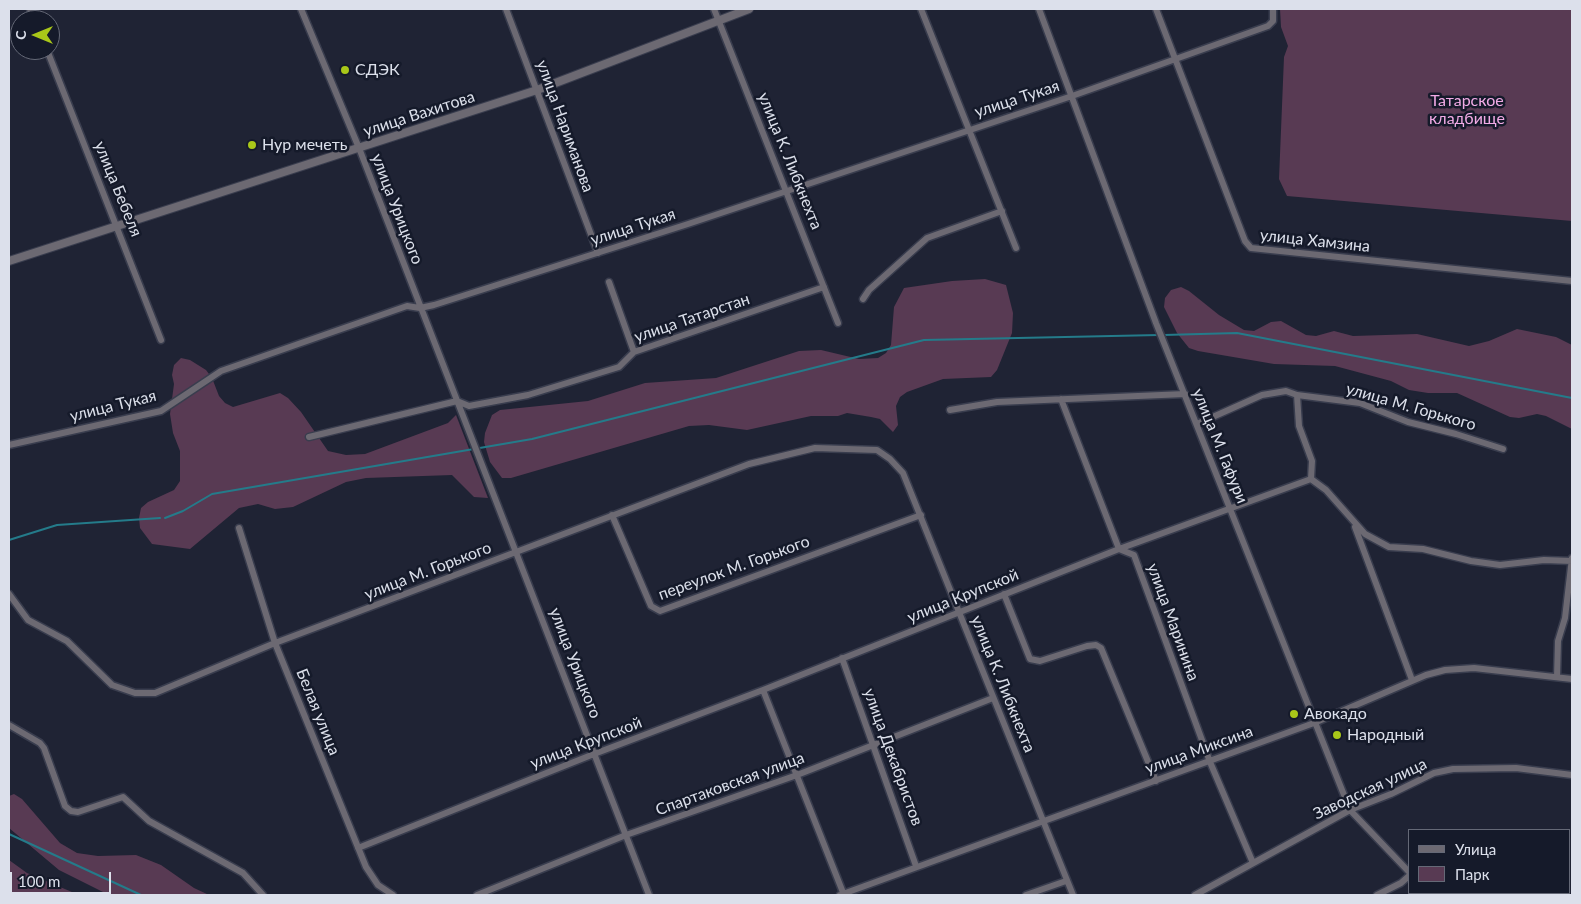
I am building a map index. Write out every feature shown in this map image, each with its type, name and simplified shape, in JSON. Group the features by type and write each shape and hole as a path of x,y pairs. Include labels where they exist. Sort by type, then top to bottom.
{"street":[{"name":"улица Урицкого","path":"301,9 359,148 649,895"},
{"name":"улица Нариманова","path":"506,9 598,252"},
{"name":"улица К. Либкнехта","path":"714,9 788,191 838,323"},
{"name":"улица Вахитова","path":"9,261 537,90 748,9"},
{"path":"921,9 1016,248"},
{"name":"улица М. Гафури","path":"1039,9 1156,323 1350,810 1408,872"},
{"name":"улица Хамзина","path":"1156,9 1245,241 1251,248 1572,281"},
{"name":"улица Тукая","path":"9,445 161,411 221,371 407,306 420,308 598,252 1072,96 1268,26 1273,21 1273,9"},
{"name":"улица Бебеля","path":"51,60 118,226 161,340"},
{"path":"863,299 868,290 927,238 1002,211"},
{"path":"609,282 634,352"},
{"name":"улица Татарстан","path":"457,401 470,406 528,395 620,367 634,352 824,287"},
{"name":"улица М. Горького","path":"1197,424 1262,395 1286,391 1297,395 1360,403 1408,422 1456,434 1503,450"},
{"path":"950,410 997,402 1185,394"},
{"path":"1297,395 1299,426 1312,461 1311,480 1326,490 1365,534 1389,547 1423,549 1481,563 1500,565 1544,560 1572,560 1565,618 1558,641 1557,677"},
{"path":"1061,399 1119,549"},
{"path":"309,437 457,401"},
{"name":"улица М. Горького","path":"9,594 28,620 67,641 81,653 102,679 112,686 135,693 155,693 275,643 749,464 799,450 859,448 877,450 890,458"},
{"name":"улица К. Либкнехта","path":"890,458 903,473 921,515 1073,895"},
{"name":"улица Крупской","path":"358,848 1119,549 1311,480"},
{"name":"переулок М. Горького","path":"612,515 651,606 660,611 921,515"},
{"path":"1354,523 1412,680"},
{"name":"Белая улица","path":"238,528 275,643 366,867 378,885 393,895"},
{"name":"улица Маринина","path":"1119,549 1134,555 1210,762 1253,863"},
{"path":"1004,594 1030,659 1034,661 1047,659 1087,646 1096,645 1101,648 1156,781"},
{"name":"улица Декабристов","path":"842,658 916,866"},
{"name":"улица Миксина","path":"843,895 916,866 1044,822 1314,723 1412,680 1460,668 1572,679"},
{"path":"763,690 843,895"},
{"name":"Спартаковская улица","path":"477,895 626,835 797,775 993,698"},
{"path":"9,725 40,743 44,748 65,806 71,811 78,812 123,797 149,821 244,873 263,895"},
{"name":"Заводская улица","path":"1195,895 1350,810 1391,794 1434,773 1453,769 1516,768 1572,774"},
{"path":"1377,895 1401,883 1408,876"},
{"path":"1026,895 1066,881"}],"green space":[{"name":"Татарское кладбище","path":"1280,9 1572,9 1572,221 1287,196 1279,179 1284,57 1288,46 1281,27"},
{"path":"985,279 1006,285 1013,313 1012,333 997,370 991,377 943,379 907,392 900,397 896,406 898,425 893,432 880,419 847,413 838,416 811,416 747,430 709,425 689,426 511,478 502,478 490,462 484,442 485,433 492,415 500,410 588,401 645,383 716,378 799,351 821,350 859,359 878,358 886,353 891,345 894,307 904,288 952,281"},
{"path":"1181,287 1189,291 1219,315 1244,330 1254,331 1271,322 1281,321 1306,335 1316,336 1334,331 1353,336 1417,334 1469,346 1489,341 1517,329 1556,337 1572,345 1572,429 1546,416 1537,414 1519,418 1510,417 1457,393 1428,393 1409,390 1391,381 1335,366 1274,364 1189,348 1177,333 1164,307 1165,298 1171,290"},
{"path":"181,358 190,360 206,370 212,378 219,396 225,403 233,407 280,393 288,398 301,412 328,451 346,455 365,454 448,423 456,415 488,498 474,497 452,475 366,478 346,482 293,507 275,509 258,504 239,508 190,549 152,544 140,528 141,508 148,502 174,490 180,481 180,451 173,433 170,414 174,384 172,375 174,365"},
{"path":"14,794 22,799 60,843 77,853 98,856 136,855 161,865 194,888 209,895 109,895 59,870 9,828 9,796"},
{"path":"9,860 27,873 79,895 9,895"}],"waterway":[{"path":"1164,335 1237,333 1572,398"},
{"path":"165,518 183,511 212,494 532,439 924,340 1159,335"},
{"path":"9,540 57,525 160,518"},
{"path":"9,834 141,895"}],"place":[{"name":"СДЭК","path":"345,70"},
{"name":"Нур мечеть","path":"252,145"},
{"name":"Авокадо","path":"1294,714"},
{"name":"Народный","path":"1337,735"}]}
